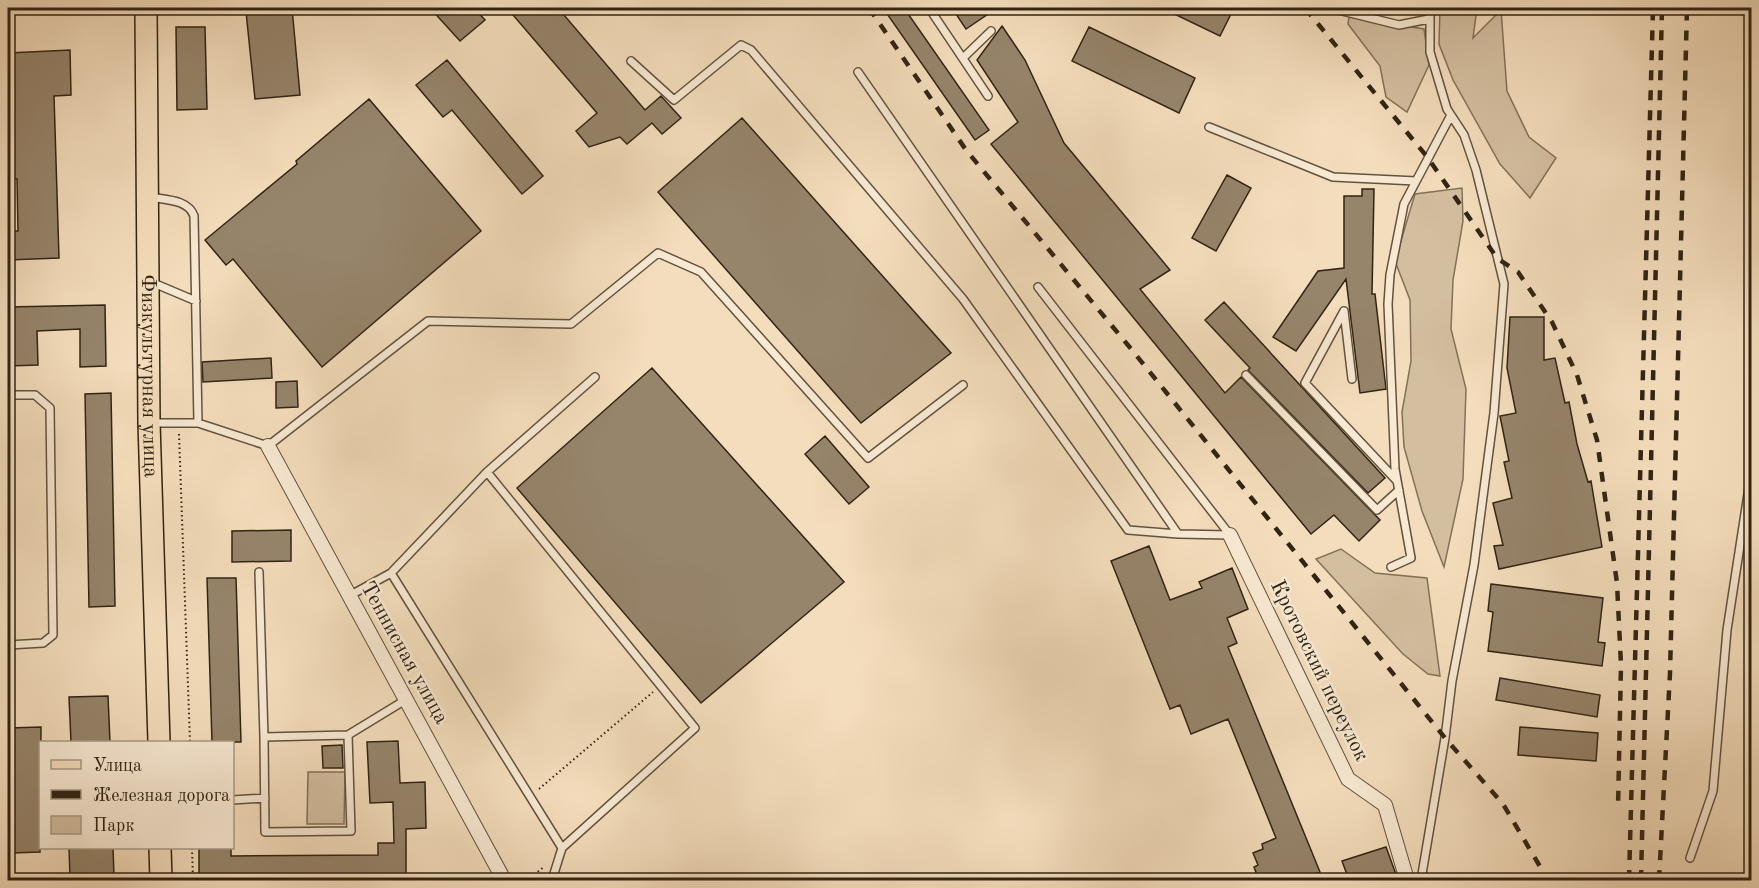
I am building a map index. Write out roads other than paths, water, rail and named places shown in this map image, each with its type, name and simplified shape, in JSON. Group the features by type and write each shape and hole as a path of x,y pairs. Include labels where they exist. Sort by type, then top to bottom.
{"main road":[{"name":"Физкультурная улица","path":"146,8 149,423 159,741"},
{"path":"160,849 160,880"}],"street":[{"name":"Теннисная улица","path":"268,446 504,880"},
{"name":"Кротовский переулок","path":"1230,535 1348,779 1385,805 1407,880"}],"lane":[{"path":"929,8 988,96"},
{"path":"1330,8 1399,25 1429,20"},
{"path":"1421,880 1445,738 1452,681 1474,565 1494,413 1504,284 1476,170 1464,135 1451,115 1430,52 1430,8"},
{"path":"963,58 991,31"},
{"path":"631,62 674,100 741,45 751,50 963,298 1128,530 1230,535"},
{"path":"858,72 1178,534"},
{"path":"1391,567 1411,558 1397,481 1389,304 1390,275 1404,204 1451,115"},
{"path":"1209,127 1333,177 1416,181"},
{"path":"148,196 185,204 192,209 194,216 198,423"},
{"path":"149,423 198,423 268,446 428,321 571,324 658,253 701,272 868,458 963,385"},
{"path":"149,281 196,301"},
{"path":"1038,287 1230,535"},
{"path":"1352,379 1344,311 1305,383 1397,481"},
{"path":"1246,375 1377,510 1399,490"},
{"path":"349,596 391,573 487,472 595,378"},
{"path":"8,395 35,395 50,408 52,635 43,643 8,645"},
{"path":"1690,858 1713,791 1727,630 1752,468"},
{"path":"487,472 695,728 562,848 552,880"},
{"path":"259,572 265,832 351,831 348,735"},
{"path":"391,573 562,848"},
{"path":"264,737 348,735 406,699"},
{"path":"234,800 265,798"}],"railway":[{"path":"869,8 966,150 1132,350 1445,738 1503,804 1548,880"},
{"path":"1305,8 1428,158 1497,258 1518,272 1552,322 1577,375 1597,440 1617,583 1621,665 1618,808"},
{"path":"1629,880 1653,8"},
{"path":"1641,880 1662,8"},
{"path":"1659,880 1670,673 1687,8"}]}
